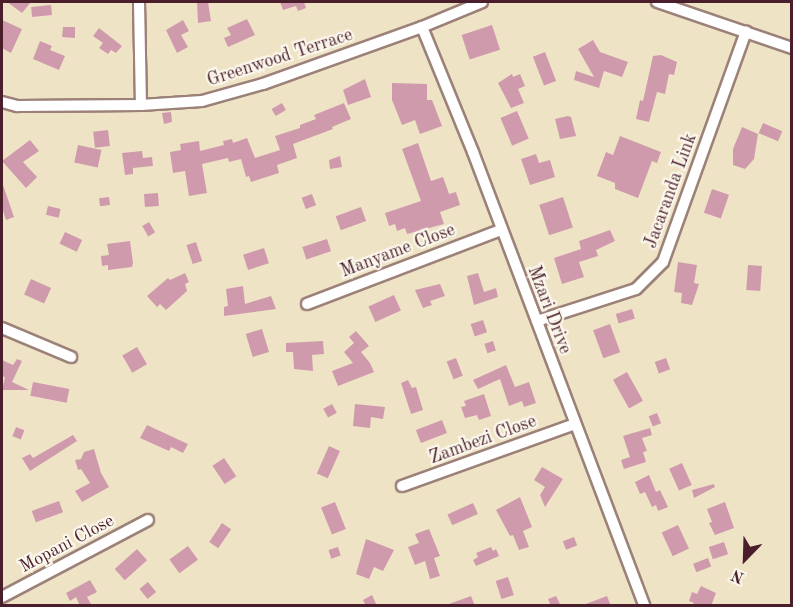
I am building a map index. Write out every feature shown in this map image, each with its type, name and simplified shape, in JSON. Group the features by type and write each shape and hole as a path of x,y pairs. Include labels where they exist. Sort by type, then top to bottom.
{"street":[{"path":"139,2 141,105"},
{"name":"Greenwood Terrace","path":"2,102 17,106 141,105 202,101 233,93 422,27 482,2"},
{"path":"657,2 790,44"},
{"name":"Mzari Drive","path":"422,27 473,152 645,606"},
{"name":"Jacaranda Link","path":"537,321 636,289 663,262 746,31"},
{"name":"Manyame Close","path":"307,304 501,230"},
{"path":"2,328 71,357"},
{"name":"Zambezi Close","path":"402,486 575,424"},
{"name":"Mopani Close","path":"2,597 148,520"}],"building":[{"path":"7,2 31,2 22,13"},
{"path":"197,2 208,2 211,21 198,23"},
{"path":"280,2 304,2 306,8 298,11 296,6 283,10"},
{"path":"51,5 52,15 32,17 31,7"},
{"path":"247,19 255,35 228,47 224,38 231,35 227,28"},
{"path":"2,20 22,29 11,53 2,48"},
{"path":"183,20 189,31 181,35 188,47 177,53 166,30"},
{"path":"492,25 500,50 470,60 462,35"},
{"path":"63,27 75,27 75,38 62,37"},
{"path":"99,28 122,46 116,53 111,50 108,54 99,48 103,43 93,36"},
{"path":"593,40 600,52 628,62 622,77 604,71 599,88 574,80 576,71 594,77 578,49"},
{"path":"40,41 52,46 50,50 65,56 59,70 33,59"},
{"path":"545,52 556,81 544,86 533,57"},
{"path":"661,55 677,62 674,75 669,74 665,94 657,92 649,122 636,119 640,100 643,101 653,56"},
{"path":"512,74 513,77 520,74 525,86 518,89 524,103 511,108 498,83"},
{"path":"365,79 371,97 348,105 343,90"},
{"path":"392,83 427,84 427,100 432,100 442,126 420,134 415,120 402,125 392,100"},
{"path":"282,103 286,110 276,116 272,109"},
{"path":"344,103 351,119 332,127 333,129 293,144 297,158 277,165 279,173 251,182 249,176 246,177 241,159 229,162 228,158 202,164 207,193 189,196 185,171 173,173 170,152 181,150 180,144 199,141 200,151 224,145 223,141 232,139 233,143 247,138 255,158 280,150 275,136 300,128 300,125 316,119 314,115"},
{"path":"517,111 529,139 512,146 500,118"},
{"path":"171,112 172,122 164,124 162,113"},
{"path":"571,117 576,136 560,139 555,119"},
{"path":"763,123 782,131 778,141 759,133"},
{"path":"742,127 758,134 754,159 745,169 733,165 733,149"},
{"path":"108,130 110,146 95,148 93,132"},
{"path":"620,136 661,152 657,163 652,161 638,198 615,189 615,183 597,176 606,152 613,155"},
{"path":"30,140 39,151 23,162 37,177 26,188 2,161"},
{"path":"418,143 431,181 443,177 449,194 456,192 460,205 440,212 444,224 407,234 405,228 397,231 395,224 389,226 385,213 421,201 402,149"},
{"path":"78,145 101,150 98,168 74,163"},
{"path":"142,151 143,158 152,157 153,166 133,168 133,174 125,175 122,153"},
{"path":"536,154 539,163 550,160 555,177 530,185 521,159"},
{"path":"340,156 342,167 330,169 329,160"},
{"path":"2,182 14,217 6,220 2,207"},
{"path":"712,189 729,195 721,218 704,213"},
{"path":"158,193 159,206 145,207 144,194"},
{"path":"312,194 316,205 306,209 302,198"},
{"path":"109,197 110,205 100,206 99,198"},
{"path":"563,197 573,227 549,235 539,205"},
{"path":"48,206 61,209 59,218 46,215"},
{"path":"361,207 366,221 341,230 336,216"},
{"path":"149,222 155,232 148,236 142,226"},
{"path":"610,230 615,241 596,250 598,256 579,262 584,277 562,284 554,258 581,249 579,241"},
{"path":"65,232 82,240 77,252 60,244"},
{"path":"327,239 331,251 306,259 302,247"},
{"path":"130,241 132,267 108,270 108,265 102,266 101,256 109,255 107,244"},
{"path":"196,242 202,261 193,264 186,245"},
{"path":"264,248 269,263 248,270 243,255"},
{"path":"678,262 697,265 694,283 699,284 692,305 681,303 682,293 674,292"},
{"path":"748,265 762,266 760,291 746,290"},
{"path":"185,273 189,282 185,284 187,291 166,310 160,304 157,307 147,296 168,278 170,280"},
{"path":"478,273 484,292 496,288 498,297 474,305 467,276"},
{"path":"31,279 51,288 44,303 24,295"},
{"path":"440,284 445,296 430,301 432,305 423,308 415,290"},
{"path":"243,286 245,304 271,296 276,309 224,316 224,307 228,306 226,289"},
{"path":"394,295 401,311 375,322 368,306"},
{"path":"632,309 635,319 619,324 616,314"},
{"path":"483,320 487,332 475,336 471,324"},
{"path":"610,324 620,352 603,358 593,330"},
{"path":"262,329 269,352 253,357 246,334"},
{"path":"356,331 369,346 361,352 374,372 338,386 332,371 353,363 344,352 354,343 349,337"},
{"path":"323,341 324,354 312,355 313,371 294,369 293,352 286,352 286,343"},
{"path":"493,341 496,351 487,353 484,344"},
{"path":"137,347 147,364 132,373 122,356"},
{"path":"456,358 463,376 453,379 447,362"},
{"path":"666,358 670,369 659,373 655,362"},
{"path":"17,359 22,361 12,382 29,390 2,390 5,377 2,376 2,360 13,365"},
{"path":"506,365 515,387 529,382 536,403 524,407 522,401 509,406 500,379 478,389 473,380"},
{"path":"627,372 643,401 629,409 613,380"},
{"path":"408,380 412,388 416,387 423,410 411,414 401,383"},
{"path":"33,382 69,389 67,403 30,396"},
{"path":"484,394 491,416 479,420 477,415 465,418 461,407 466,406 464,401"},
{"path":"332,404 337,413 328,418 323,409"},
{"path":"355,404 385,407 383,419 371,417 370,428 353,426"},
{"path":"657,413 661,423 653,427 649,416"},
{"path":"442,420 447,433 421,443 416,430"},
{"path":"147,425 188,444 183,453 171,447 169,451 140,438"},
{"path":"16,427 24,430 21,440 12,436"},
{"path":"650,428 652,435 642,438 647,451 643,452 646,462 624,469 621,460 630,457 623,436"},
{"path":"73,435 77,441 30,471 22,458 30,454 33,458"},
{"path":"329,446 340,451 328,478 317,473"},
{"path":"94,449 101,473 109,487 82,502 75,491 90,483 81,469 78,470 75,460 81,459 84,452"},
{"path":"224,458 236,476 225,484 212,466"},
{"path":"682,463 692,485 679,491 669,469"},
{"path":"542,467 563,479 545,507 540,495 545,487 534,480"},
{"path":"649,475 656,492 660,490 668,507 658,511 656,505 652,507 645,492 640,494 635,482"},
{"path":"714,484 715,487 694,498 692,490"},
{"path":"520,497 532,527 523,531 529,547 519,550 513,535 510,536 496,510"},
{"path":"59,501 63,512 36,522 32,511"},
{"path":"335,502 346,529 332,535 321,508"},
{"path":"725,502 734,528 715,535 709,523 712,522 707,509"},
{"path":"473,503 478,514 452,525 447,514"},
{"path":"222,523 231,529 218,548 209,542"},
{"path":"678,525 689,549 673,556 662,533"},
{"path":"429,529 440,556 434,558 440,576 430,579 425,561 415,565 408,547 419,543 415,534"},
{"path":"574,537 577,545 566,550 563,541"},
{"path":"366,539 394,550 383,571 374,567 369,579 356,574"},
{"path":"724,542 728,554 713,559 709,547"},
{"path":"188,546 198,560 179,573 169,560"},
{"path":"338,547 341,556 331,559 328,550"},
{"path":"491,547 493,551 496,549 499,556 476,566 473,560 478,557 476,553"},
{"path":"137,549 147,560 125,580 115,569"},
{"path":"708,558 711,566 696,572 693,564"},
{"path":"508,577 514,595 502,599 496,581"},
{"path":"90,580 97,592 87,597 92,606 80,606 76,597 70,601 66,593"},
{"path":"148,582 156,592 148,599 139,589"},
{"path":"701,586 716,593 711,606 692,606 694,603 689,601 692,592 697,594"},
{"path":"372,595 377,606 366,606 363,600"},
{"path":"471,596 475,606 449,606 449,604"},
{"path":"556,596 561,606 551,606 548,599"},
{"path":"607,596 611,606 583,606 583,605"}]}
